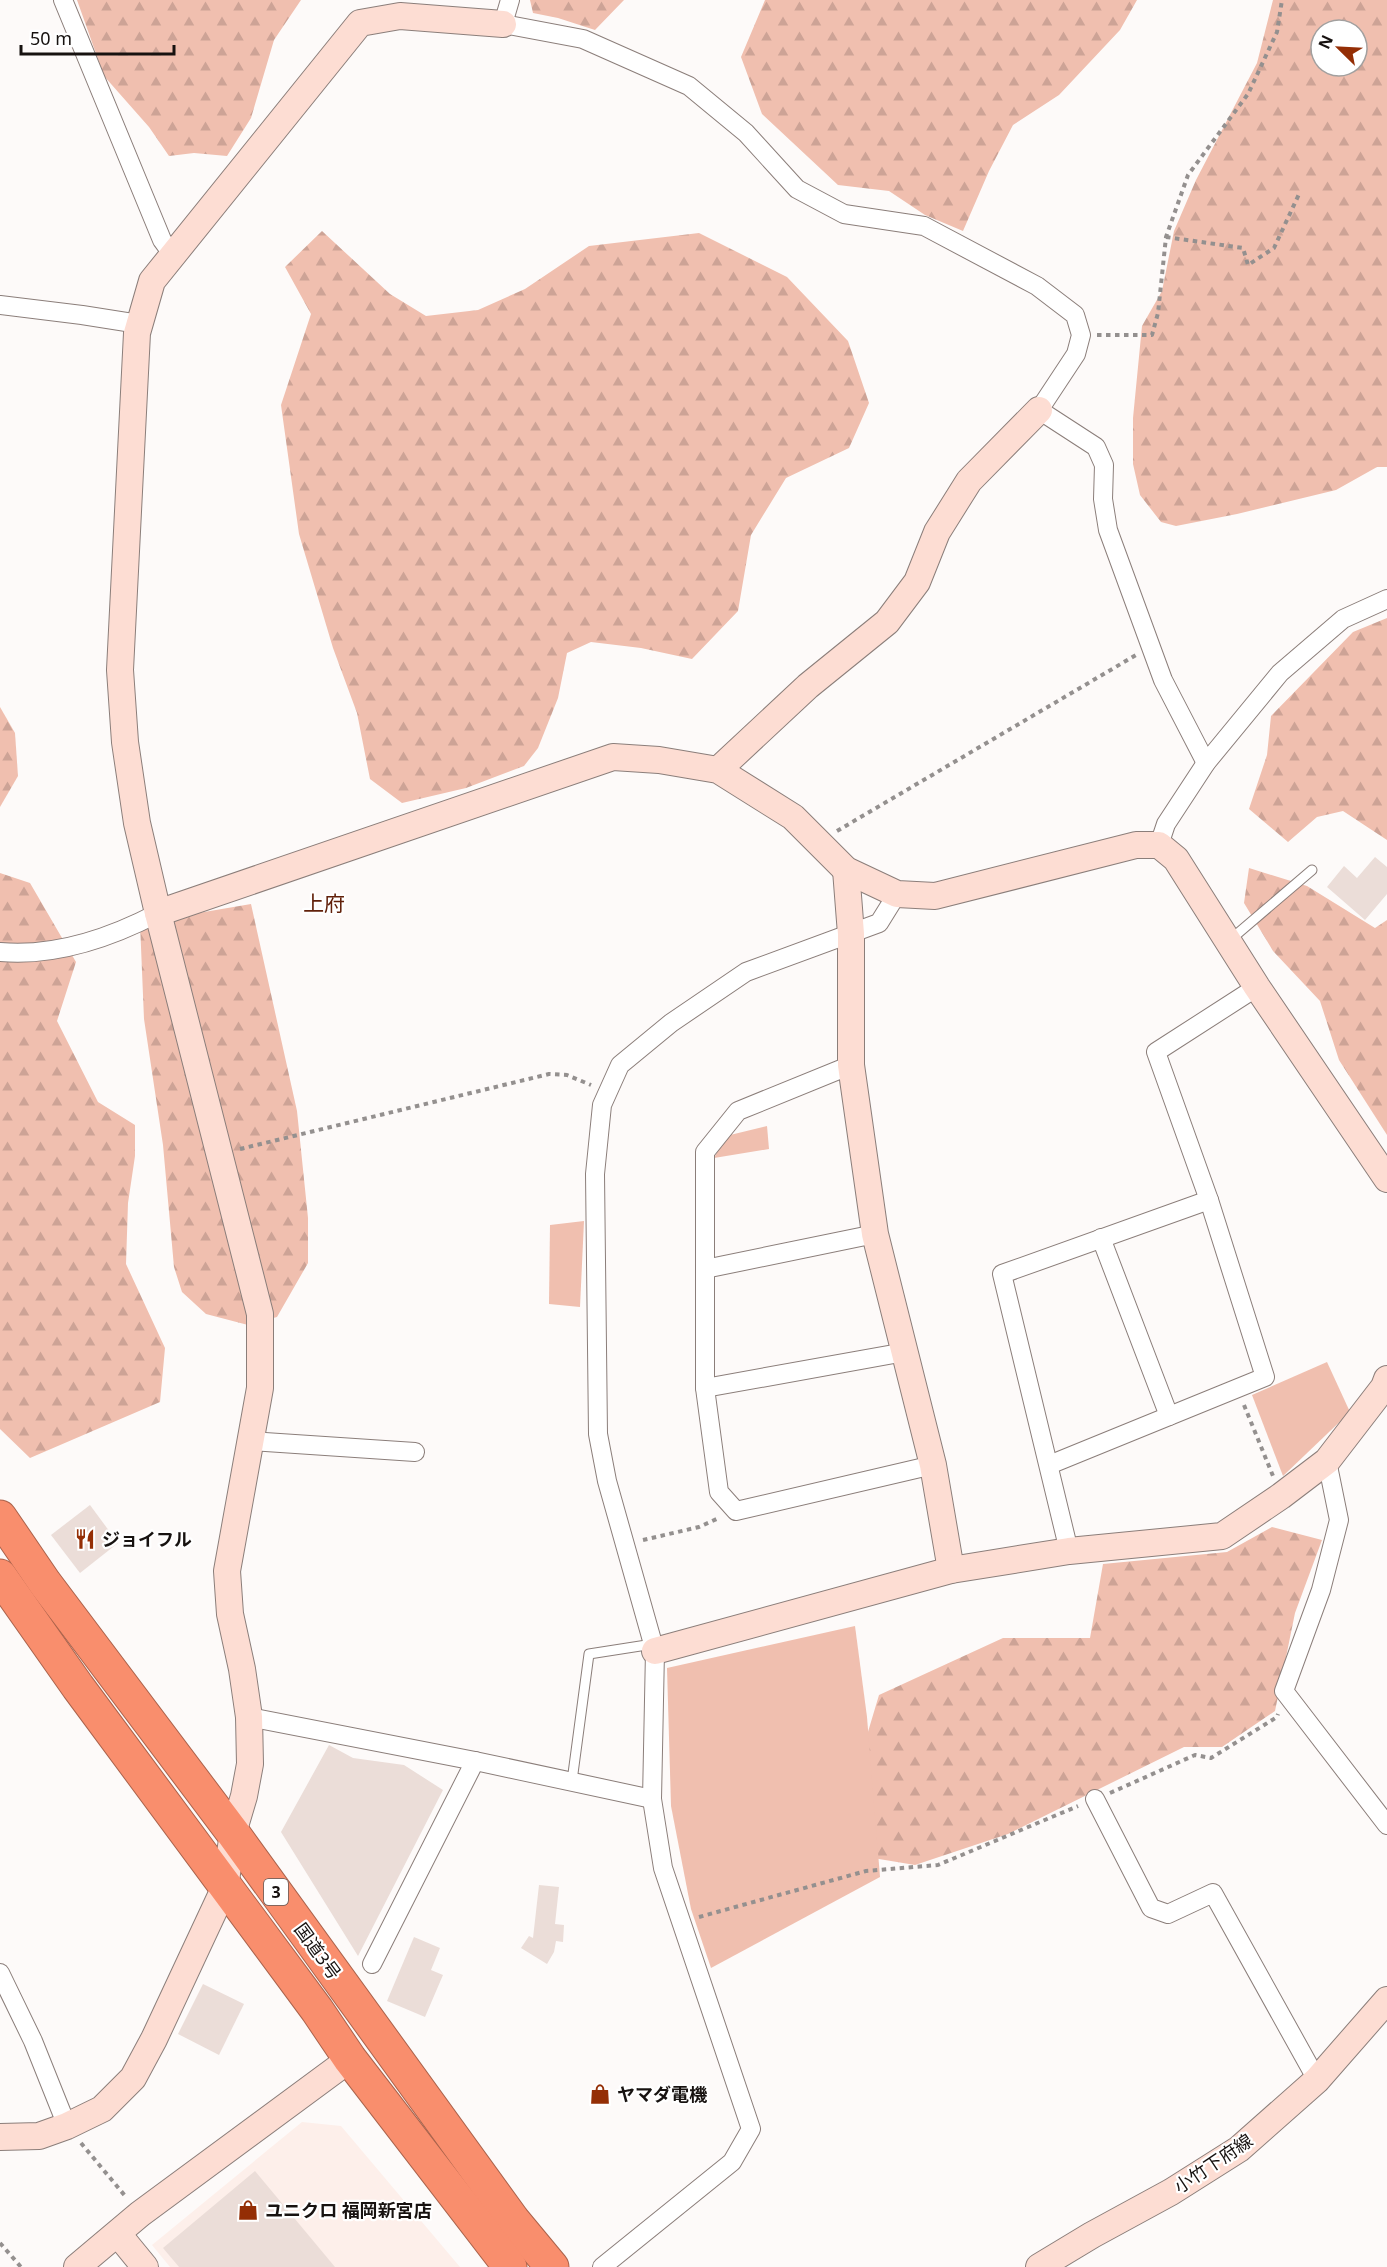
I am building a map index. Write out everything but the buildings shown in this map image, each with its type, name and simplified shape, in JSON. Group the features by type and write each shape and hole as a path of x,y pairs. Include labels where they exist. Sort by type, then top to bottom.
{"highway":[{"name":"国道3号","path":"0,1517 45,1583 233,1833 513,2220 552,2267"},
{"name":"国道3号","path":"0,1576 78,1687 317,2010 350,2059 510,2267"}],"street":[{"path":"63,0 162,240 173,255"},
{"path":"503,24 510,0"},
{"path":"0,2136 39,2136 67,2126 102,2109 133,2078 154,2039 225,1887 233,1833 244,1796 250,1764 249,1717 230,1614 227,1571 260,1388 260,1314 158,913 137,823 125,742 120,670 131,425 140,324 152,281 360,23 400,16 503,24 583,39 689,87 746,133 797,189 844,214 924,226 1037,286 1075,315 1081,335 1076,354 1039,410 969,481 937,532 917,582 888,622 808,686 718,770"},
{"path":"0,305 140,324"},
{"path":"1039,410 1096,447 1104,465 1103,499 1108,530 1162,680 1206,764"},
{"path":"1159,845 1166,824 1206,764 1280,673 1343,619 1387,599"},
{"path":"0,952 73,948 132,926 158,913 613,757 659,760 718,770 793,817 846,870 897,894 935,896 1136,845 1159,845 1176,859 1257,987 1387,1179"},
{"path":"846,870 851,934 851,1065 875,1234 933,1465 951,1570"},
{"path":"602,2267 732,2162 751,2129 663,1868 652,1799 654,1648 607,1481 598,1434 595,1174 602,1105 620,1065 671,1023 746,972 879,923 897,894"},
{"path":"1049,1465 1265,1377 1209,1200 1156,1052 1257,987"},
{"path":"851,1065 738,1112 705,1152 705,1388 719,1492 736,1511 933,1465"},
{"path":"1070,1551 1002,1274 1209,1200"},
{"path":"705,1269 875,1234"},
{"path":"1101,1238 1169,1416"},
{"path":"705,1388 905,1352"},
{"path":"654,1648 951,1570 1070,1551 1222,1536 1327,1461 1384,1387 1387,1379"},
{"path":"251,1441 415,1452"},
{"path":"1327,1461 1339,1520 1321,1590 1284,1691 1387,1825"},
{"path":"249,1717 476,1761 652,1799"},
{"path":"372,1964 476,1761"},
{"path":"1095,1799 1150,1908 1168,1914 1213,1893 1317,2080"},
{"path":"0,1973 33,2042 67,2126"},
{"name":"小竹下府線","path":"1039,2267 1171,2192 1239,2149 1317,2080 1387,2000"},
{"path":"77,2267 140,2214 350,2059"},
{"path":"118,2234 145,2267"}],"lane":[{"path":"1228,942 1312,870"},
{"path":"572,1781 589,1654 654,1648"}],"path":[{"path":"1081,335 1152,335 1158,313 1166,237 1188,175 1248,94 1277,32 1282,0"},
{"path":"1166,237 1243,248 1248,265 1274,248 1300,192"},
{"path":"821,845 842,827 1150,646"},
{"path":"219,1154 549,1074 567,1076 608,1092"},
{"path":"1238,1388 1281,1496"},
{"path":"625,1544 699,1527 736,1511"},
{"path":"681,1922 866,1871 938,1865 1195,1755 1211,1758 1277,1718 1284,1691"},
{"path":"67,2126 140,2214"},
{"path":"0,2243 21,2267"}],"shaded area":[{"path":"302,2122 341,2126 460,2267 170,2267 152,2245"}],"green space":[{"path":"77,0 301,0 274,40 251,118 227,156 194,153 169,156 149,127 104,76"},
{"path":"530,0 624,0 595,30 533,13"},
{"path":"765,0 1137,0 1120,30 1059,95 1013,125 989,171 963,231 925,215 889,191 838,185 762,114 741,57"},
{"path":"1273,0 1387,0 1387,467 1377,467 1336,490 1176,526 1161,522 1140,495 1133,464 1133,418 1142,326 1162,291 1174,231 1196,180 1257,63"},
{"path":"322,231 390,294 426,316 478,310 525,289 589,246 699,233 787,277 848,341 869,403 849,448 786,478 751,535 738,611 692,659 641,648 591,642 567,653 558,698 538,748 524,766 466,788 402,803 370,779 357,713 333,648 299,534 281,405 311,314 285,267"},
{"path":"1387,618 1387,840 1343,811 1317,817 1288,842 1249,809 1267,755 1271,716 1353,632"},
{"path":"0,707 15,733 18,776 0,807"},
{"path":"1249,868 1307,886 1375,928 1387,920 1387,1135 1339,1060 1320,1001 1273,951 1244,903"},
{"path":"0,873 30,883 76,962 57,1021 98,1102 135,1125 135,1156 128,1203 126,1264 165,1348 160,1402 30,1458 0,1429"},
{"path":"251,904 297,1111 308,1218 308,1263 277,1317 248,1325 206,1314 182,1292 174,1267 163,1145 144,1019 140,923"},
{"path":"767,1126 769,1149 714,1158 726,1136"},
{"path":"584,1221 580,1307 549,1304 550,1225"},
{"path":"1327,1362 1350,1412 1283,1476 1252,1395"},
{"path":"1272,1527 1322,1540 1295,1613 1275,1711 1222,1747 1184,1747 1008,1834 915,1865 873,1858 859,1762 879,1695 1003,1638 1090,1638 1103,1564 1227,1552"},
{"path":"855,1626 867,1717 880,1877 711,1968 691,1909 671,1806 667,1668"}],"place":[{"name":"ジョイフル","path":"85,1539"},
{"name":"ヤマダ電機","path":"600,2094"},
{"name":"ユニクロ 福岡新宮店","path":"248,2210"}],"district":[{"name":"上府","path":"324,903"}]}
